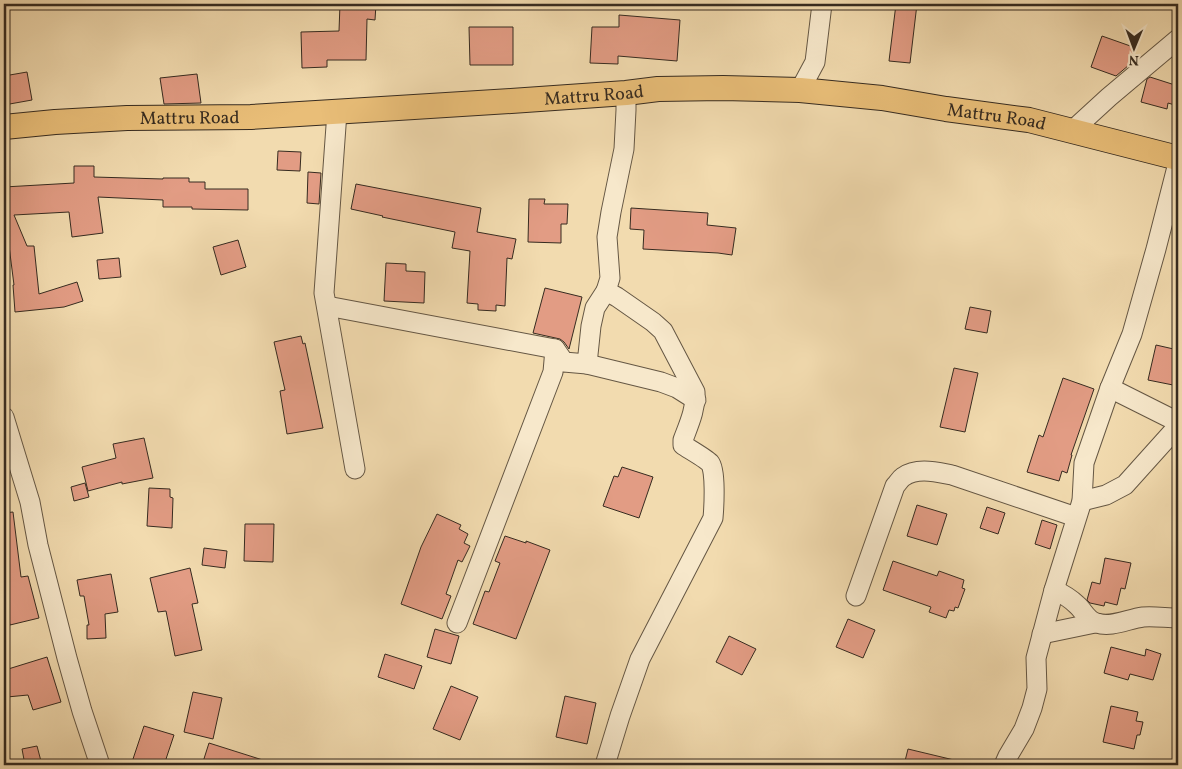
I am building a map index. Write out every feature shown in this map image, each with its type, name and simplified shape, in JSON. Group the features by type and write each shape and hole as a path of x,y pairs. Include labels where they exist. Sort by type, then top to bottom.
{"main road":[{"name":"Mattru Road","path":"4,127 127,118 251,117 667,89 800,90 882,98 1029,120 1178,158"}],"street":[{"path":"800,90 814,62 822,4"},
{"path":"1073,130 1178,39"},
{"path":"587,364 595,308 606,291 610,278 607,237 624,149 626,93"},
{"path":"337,112 324,293 355,469"},
{"path":"1004,765 1024,729 1032,708 1037,689 1036,658 1054,590 1079,509 1084,463 1110,388 1132,334 1178,163"},
{"path":"605,765 640,659 713,518 714,508 713,470 709,462 683,445 682,440 694,410 695,392 663,331 653,322 606,291"},
{"path":"327,306 555,349 564,362 587,364 661,382 677,388 696,400"},
{"path":"457,623 553,372 555,349"},
{"path":"1110,388 1178,422"},
{"path":"4,417 30,502 38,545 67,658 100,765"},
{"path":"856,596 895,486 904,477 917,471 934,471 1079,509 1125,485 1178,426"},
{"path":"1054,590 1068,596 1095,623"},
{"path":"1042,634 1095,623 1109,625 1145,617 1178,618"}],"building":[{"path":"340,4 376,4 375,20 367,19 366,60 327,60 327,67 302,68 301,32 339,31"},
{"path":"896,4 917,4 910,63 889,61"},
{"path":"619,15 680,20 677,61 618,56 618,64 590,63 592,27 619,27"},
{"path":"469,27 513,27 513,65 470,65"},
{"path":"1102,36 1136,48 1129,65 1116,76 1091,67"},
{"path":"27,72 32,100 4,105 4,76"},
{"path":"197,74 201,103 164,104 160,78"},
{"path":"1150,77 1178,86 1178,106 1168,103 1167,109 1141,102 1147,79"},
{"path":"278,151 301,152 300,171 277,170"},
{"path":"74,166 94,166 94,177 189,178 189,182 205,182 205,189 248,189 248,210 163,207 163,200 98,197 103,233 72,237 69,212 14,215 27,246 34,246 39,294 77,282 83,301 64,307 15,312 14,285 8,238 4,240 4,187 74,183"},
{"path":"308,172 321,173 319,204 307,203"},
{"path":"356,184 481,208 477,232 516,239 512,259 507,258 505,306 496,305 496,311 478,310 478,304 467,303 470,251 452,248 455,232 351,209"},
{"path":"529,199 545,199 544,204 568,204 567,224 561,224 561,243 528,242"},
{"path":"631,208 708,213 707,225 736,228 732,255 643,249 644,230 630,229"},
{"path":"238,240 246,267 221,275 213,247"},
{"path":"119,258 121,277 99,279 97,260"},
{"path":"386,263 406,264 406,271 425,272 424,303 384,301"},
{"path":"545,288 582,297 569,349 560,339 533,333"},
{"path":"970,307 991,311 987,333 965,329"},
{"path":"301,336 303,344 305,343 323,428 287,434 280,391 285,390 274,342"},
{"path":"1156,345 1178,350 1178,386 1148,380"},
{"path":"954,368 978,373 965,432 940,427"},
{"path":"1063,378 1094,389 1071,455 1067,473 1062,471 1059,481 1027,472 1039,435 1043,437"},
{"path":"144,438 153,478 122,484 122,482 88,491 82,467 116,458 113,444"},
{"path":"622,467 653,477 639,518 603,506 614,476 618,477"},
{"path":"85,483 89,497 74,501 71,487"},
{"path":"149,488 170,489 170,497 173,498 172,528 147,526"},
{"path":"917,505 947,514 937,545 907,536"},
{"path":"987,507 1005,513 998,534 980,528"},
{"path":"13,512 21,577 28,576 39,618 10,625 4,599 4,513"},
{"path":"437,514 461,525 459,529 468,534 464,543 470,546 462,562 458,560 446,594 451,596 442,619 401,604 421,547"},
{"path":"1042,520 1057,525 1050,549 1035,544"},
{"path":"245,524 274,524 273,562 244,561"},
{"path":"505,536 550,550 516,639 473,624 485,591 489,592 500,563 495,561"},
{"path":"204,548 227,551 225,568 202,565"},
{"path":"1105,558 1131,563 1125,589 1121,588 1117,605 1105,602 1104,606 1090,603 1087,600 1092,582 1100,584"},
{"path":"893,561 937,576 939,571 964,580 962,588 965,589 958,608 955,607 954,611 949,610 946,618 929,612 931,607 883,590"},
{"path":"190,568 198,603 192,604 202,650 175,656 166,611 158,612 150,578"},
{"path":"111,574 118,612 105,614 106,638 87,639 87,625 89,625 84,596 80,596 77,580"},
{"path":"848,619 875,630 863,658 836,647"},
{"path":"435,629 459,636 451,664 427,657"},
{"path":"729,636 756,649 742,675 716,662"},
{"path":"1111,647 1145,656 1146,649 1161,654 1153,680 1130,674 1128,680 1104,673"},
{"path":"385,654 422,666 414,689 378,677"},
{"path":"47,657 61,702 33,710 28,695 7,697 5,670"},
{"path":"451,686 478,697 460,740 433,729"},
{"path":"193,692 222,698 213,739 184,732"},
{"path":"565,696 596,703 587,744 556,737"},
{"path":"1111,706 1138,712 1136,721 1143,722 1140,735 1137,735 1134,749 1103,742"},
{"path":"144,726 174,735 164,765 131,765"},
{"path":"209,743 269,762 268,765 202,765"},
{"path":"37,746 42,765 25,765 22,749"},
{"path":"908,749 954,760 953,765 904,765"}]}
